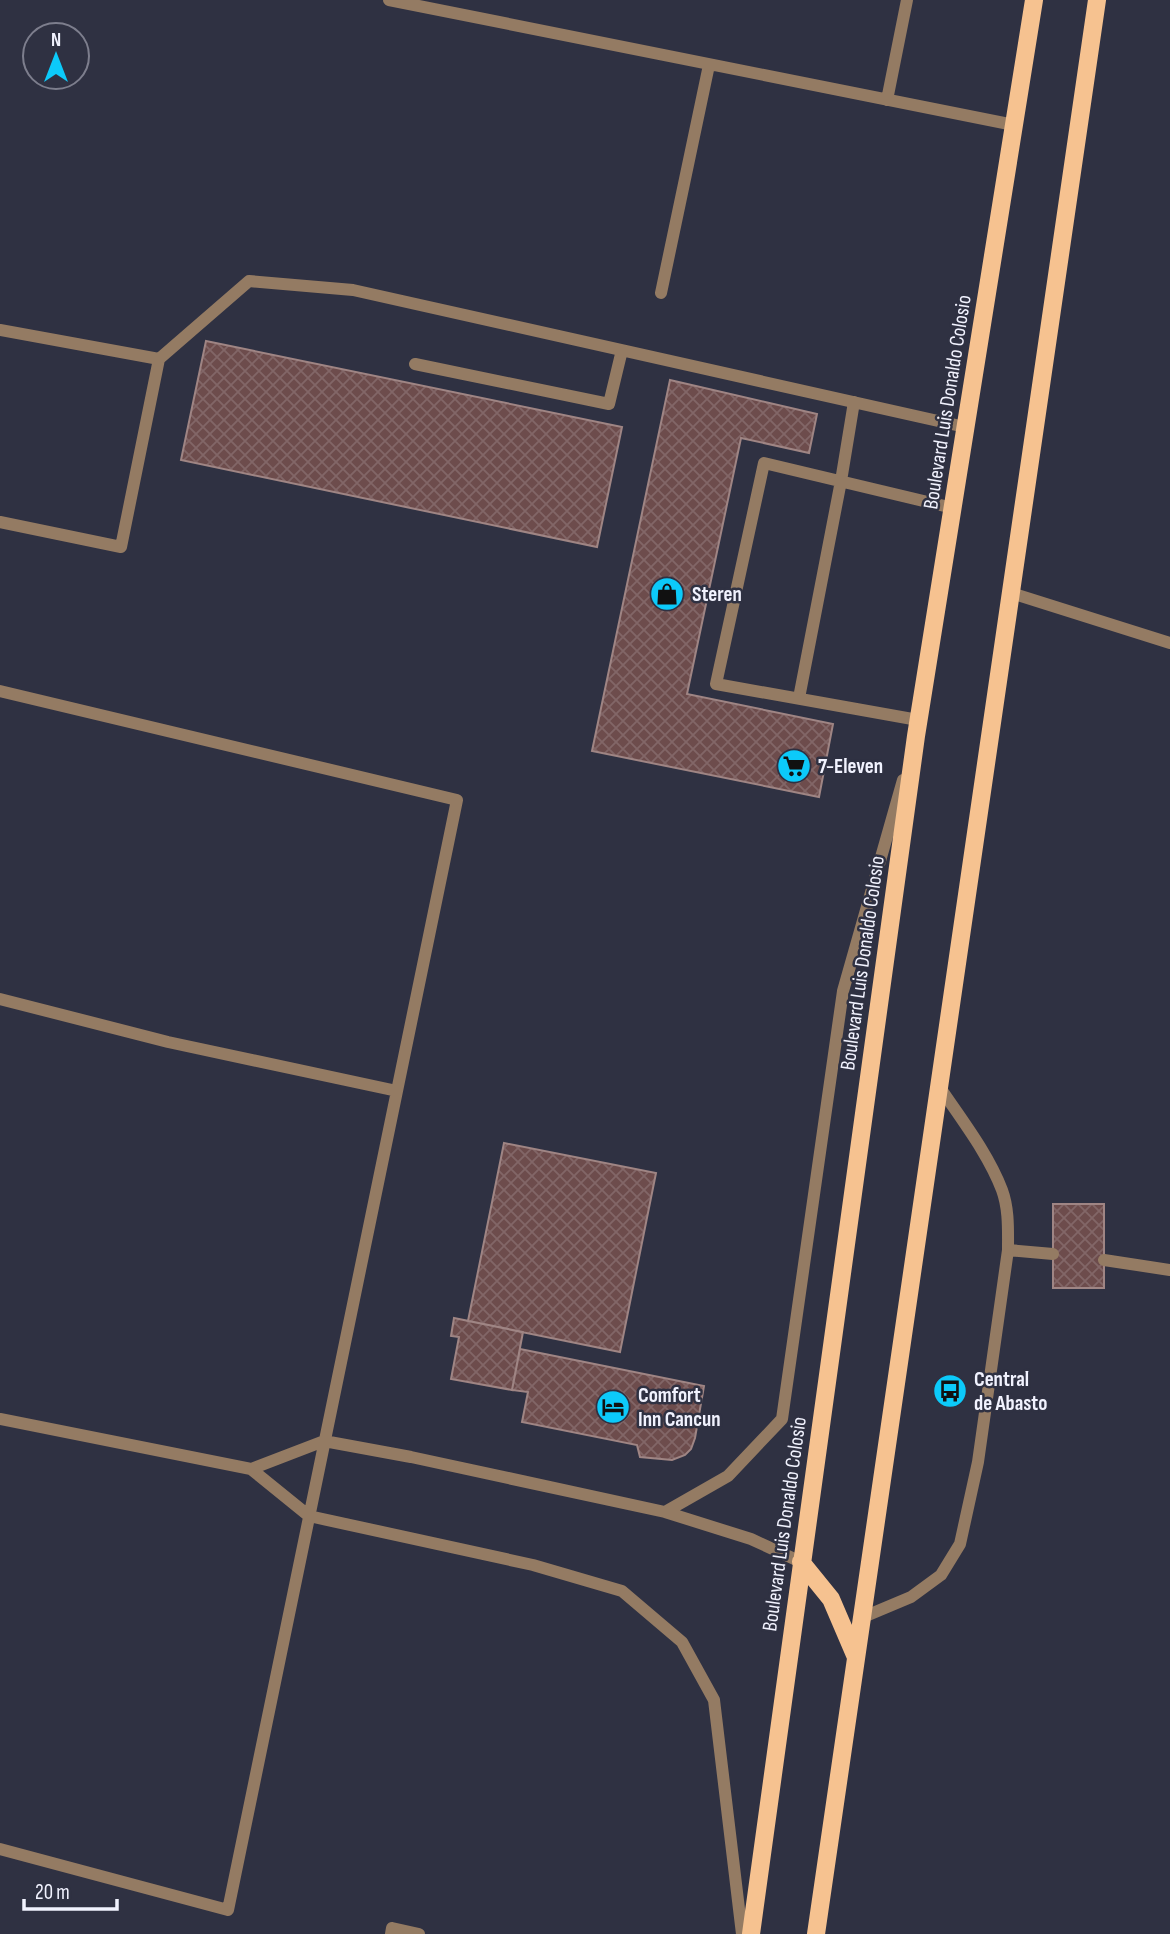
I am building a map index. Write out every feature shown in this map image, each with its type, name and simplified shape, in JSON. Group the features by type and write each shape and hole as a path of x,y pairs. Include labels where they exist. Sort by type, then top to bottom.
{"main road":[{"name":"Boulevard Luis Donaldo Colosio","path":"751,1934 917,728 1034,0"},
{"path":"816,1934 1097,0"},
{"path":"802,1562 831,1599 855,1656"}],"lane":[{"path":"389,0 1014,125"},
{"path":"887,100 907,0"},
{"path":"662,293 709,65"},
{"path":"0,522 121,547 159,359 249,281 353,290 965,427"},
{"path":"0,330 159,359"},
{"path":"415,364 609,404 622,350"},
{"path":"799,698 854,402"},
{"path":"665,1512 728,1476 782,1419 843,991 917,728 799,698 716,684 764,463 953,508"},
{"path":"1010,593 1170,643"},
{"path":"0,691 457,800 228,1910 0,1849"},
{"path":"0,999 168,1042 397,1091"},
{"path":"861,1618 911,1597 941,1575 960,1544 978,1462 1008,1251 1008,1218 1002,1191 983,1153 939,1086"},
{"path":"1008,1251 1053,1254"},
{"path":"1104,1260 1170,1270"},
{"path":"0,1419 251,1469 309,1516 533,1565 622,1591 682,1642 714,1700 742,1934"},
{"path":"251,1469 324,1441 665,1512 751,1539 802,1562"},
{"path":"391,1934 392,1928 419,1934"}],"building":[{"path":"206,341 622,427 597,547 181,460"},
{"path":"670,380 817,414 809,453 741,438 687,694 833,724 819,797 592,751"},
{"path":"504,1143 656,1173 620,1352 468,1321"},
{"path":"1053,1204 1104,1204 1104,1288 1053,1288"},
{"path":"454,1318 523,1332 512,1390 451,1379 459,1337 451,1336"},
{"name":"Comfort Inn Cancun","path":"520,1349 704,1386 691,1449 685,1455 672,1460 640,1457 637,1445 522,1422 528,1392 512,1390"}],"place":[{"name":"Steren","path":"667,594"},
{"name":"7-Eleven","path":"794,766"},
{"name":"Central de Abasto","path":"950,1391"},
{"name":"Comfort Inn Cancun","path":"613,1407"}]}
